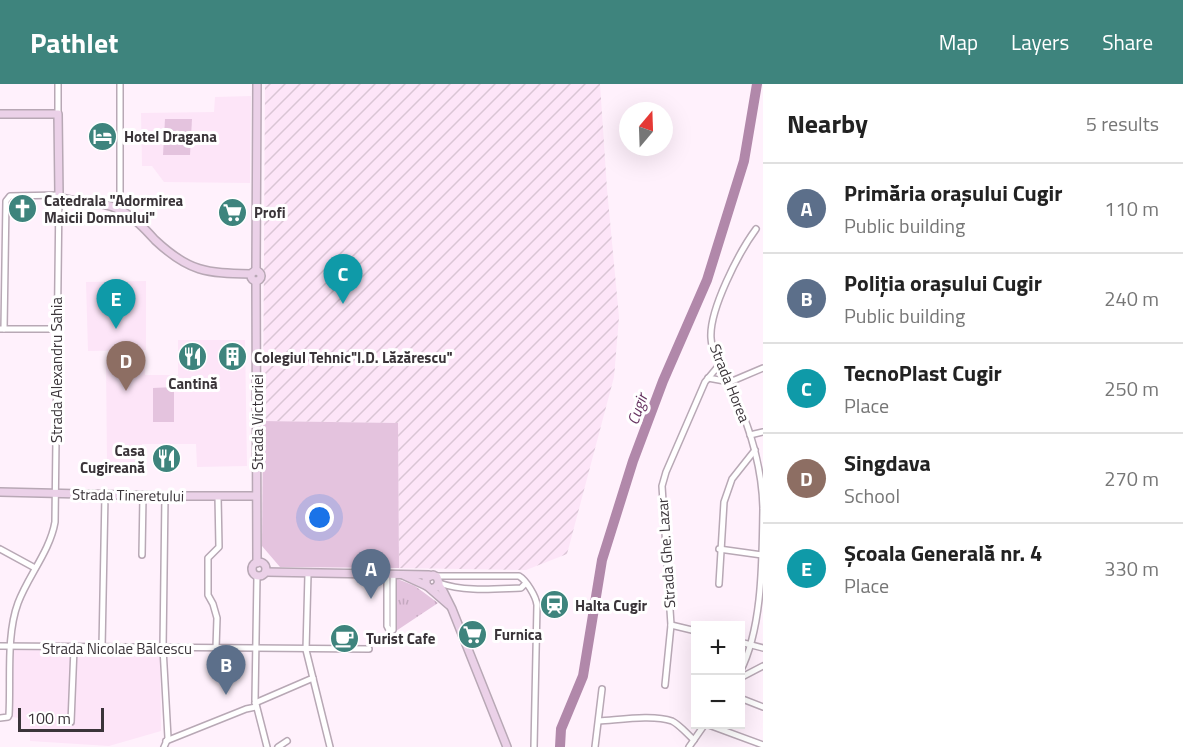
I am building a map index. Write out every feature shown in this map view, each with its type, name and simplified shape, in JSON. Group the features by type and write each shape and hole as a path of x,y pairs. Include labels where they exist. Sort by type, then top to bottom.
{"main road":[{"name":"Strada Victoriei","path":"257,84 255,275 257,563"},
{"path":"0,114 58,114"},
{"name":"Strada Alexandru Sahia","path":"58,114 59,195"},
{"path":"59,195 65,199 96,202 120,210 173,256 192,267 208,272 255,275"},
{"name":"Strada Tineretului","path":"0,492 256,496"},
{"path":"266,572 265,566 257,563 253,570 257,576 266,572 394,574 433,582 451,606 507,747"},
{"path":"394,574 433,582"}],"street":[{"name":"Strada Alexandru Sahia","path":"58,84 58,114"},
{"path":"120,85 120,210"},
{"name":"Strada Alexandru Sahia","path":"0,717 9,715 15,611 54,528 59,195"},
{"path":"56,329 2,329 2,209 10,196 59,195"},
{"name":"Strada Horea","path":"745,662 752,645 762,555 762,485 750,435 711,339 716,312 734,264 756,229"},
{"name":"Strada Ghe. Lazar","path":"665,684 671,625 662,486 669,464 708,378 720,364"},
{"path":"708,378 730,382 763,368"},
{"path":"750,435 763,432"},
{"path":"719,584 722,512 728,487 755,450"},
{"path":"102,648 105,495"},
{"path":"142,496 142,555"},
{"path":"165,496 163,648 166,742 256,705 313,678"},
{"path":"216,648 217,618 208,595 208,558 219,547 218,496"},
{"path":"0,549 35,568"},
{"path":"719,549 762,555"},
{"path":"308,574 306,650 330,747"},
{"path":"390,626 394,574"},
{"path":"257,576 256,705 267,747"},
{"path":"433,582 519,576 525,580 525,584 536,601 534,747"},
{"path":"433,582 452,587 475,589 521,588 525,584"},
{"path":"671,625 691,630"},
{"path":"745,643 763,648"},
{"name":"Strada Nicolae Bălcescu","path":"0,646 369,649"},
{"path":"71,722 74,648"},
{"path":"745,676 763,666"},
{"path":"595,747 602,689"},
{"path":"745,700 763,707"},
{"path":"599,721 668,720 677,724 694,741"},
{"path":"689,747 702,729"},
{"path":"720,729 763,745"},
{"path":"278,747 287,741"}],"shaded area":[{"path":"265,84 600,84 619,317 614,377 567,554 526,570 399,568 398,423 263,421"},
{"path":"251,96 250,183 164,182 152,166 142,166 141,113 214,112 215,97"},
{"path":"146,281 146,350 88,351 86,282"},
{"path":"178,340 245,340 247,466 197,467 196,444 142,444 142,465 107,464 106,362 145,362 145,375 178,375"},
{"path":"14,650 160,651 161,731 109,746 30,741 30,732 20,732 19,718 12,717"}],"green space":[{"path":"165,119 192,119 190,155 163,155"},
{"path":"174,387 174,422 153,422 153,388"},
{"path":"263,421 398,423 399,568 280,567 262,546"},
{"path":"395,578 415,586 438,603 396,631"}],"waterway":[{"name":"Cugir","path":"560,747 561,729 583,676 602,560 633,461 663,381 707,280 744,161 757,84"}],"place":[{"name":"Hotel Dragana","path":"103,136"},
{"name":"Catedrala \"Adormirea Maicii Domnului\"","path":"23,209"},
{"name":"Profi","path":"233,212"},
{"name":"TecnoPlast Cugir","path":"343,304"},
{"name":"Școala Generală nr. 4","path":"116,329"},
{"name":"Cantină","path":"193,356"},
{"name":"Colegiul Tehnic\"I.D. Lăzărescu\"","path":"233,357"},
{"name":"Singdava","path":"126,391"},
{"name":"Casa Cugireană","path":"166,459"},
{"name":"Primăria orașului Cugir","path":"371,599"},
{"name":"Halta Cugir","path":"554,605"},
{"name":"Furnica","path":"473,634"},
{"name":"Turist Cafe","path":"345,638"},
{"name":"Poliția orașului Cugir","path":"226,695"}]}
